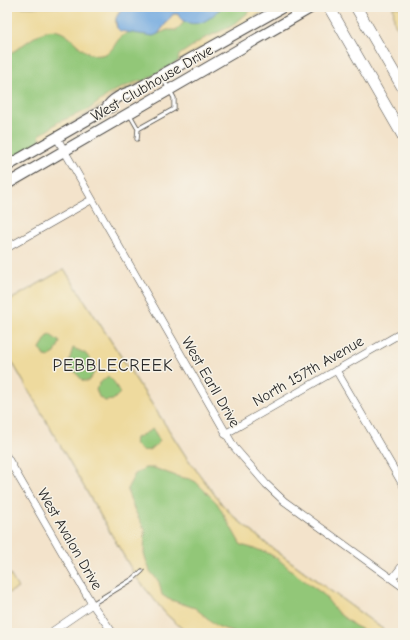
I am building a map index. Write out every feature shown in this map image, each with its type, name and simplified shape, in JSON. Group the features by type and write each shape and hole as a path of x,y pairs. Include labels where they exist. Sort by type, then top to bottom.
{"main road":[{"path":"329,7 403,136"},
{"path":"356,7 403,88"}],"street":[{"name":"West Clubhouse Drive","path":"7,166 106,108 110,102 161,76 283,7"},
{"name":"West Clubhouse Drive","path":"7,184 312,7"},
{"path":"182,64 190,78"},
{"name":"West Earll Drive","path":"57,138 225,434 249,466 284,501 403,587"},
{"path":"7,248 91,200"},
{"name":"North 157th Avenue","path":"225,434 403,332"},
{"path":"336,370 403,485"},
{"name":"West Avalon Drive","path":"7,457 92,604 113,633"},
{"path":"392,579 403,565"},
{"path":"50,633 92,604"}],"lane":[{"path":"138,129 174,109 174,98 161,76"},
{"path":"129,114 138,129 137,139"},
{"path":"92,604 133,579 142,571"}],"green space":[{"path":"7,7 272,7 128,90 111,96 99,107 7,161"},
{"path":"64,269 187,458 221,503 234,517 268,545 388,633 187,633 166,614 136,577 7,353 7,302"}],"sand":[{"path":"7,7 123,7 117,17 116,25 117,28 131,32 121,37 110,51 101,55 93,55 87,52 69,37 55,30 42,33 7,55"},
{"path":"255,7 272,7 178,61 179,55 203,39 232,26"},
{"path":"393,7 403,7 403,31 395,24"},
{"path":"173,14 178,14 184,22 177,30 167,30 158,34"},
{"path":"141,80 142,82 111,96 102,105 41,141 39,135 58,122 88,110 112,92"},
{"path":"64,269 187,458 221,503 234,517 268,545 388,633 370,633 355,626 338,613 323,594 278,559 266,552 241,545 217,503 196,482 154,468 145,468 135,474 128,487 128,493 134,509 145,530 144,554 150,571 159,582 162,595 168,599 195,608 217,626 235,633 187,633 166,614 136,577 7,353 7,302","holes":["49,334 60,342 55,353 48,357 43,355 40,348","73,348 85,353 97,368 89,381 83,381 68,364","108,376 114,382 120,393 113,400 105,401 99,397 96,389","153,429 160,441 151,449 144,450 138,447 135,443 136,438"]},
{"path":"7,569 18,588 7,594"}],"water":[{"path":"123,7 165,7 169,10 176,7 223,7 201,23 193,24 185,22 178,14 173,14 158,34 153,36 120,31 117,28 116,18"}],"district":[{"name":"PEBBLECREEK","path":"113,365"}]}
